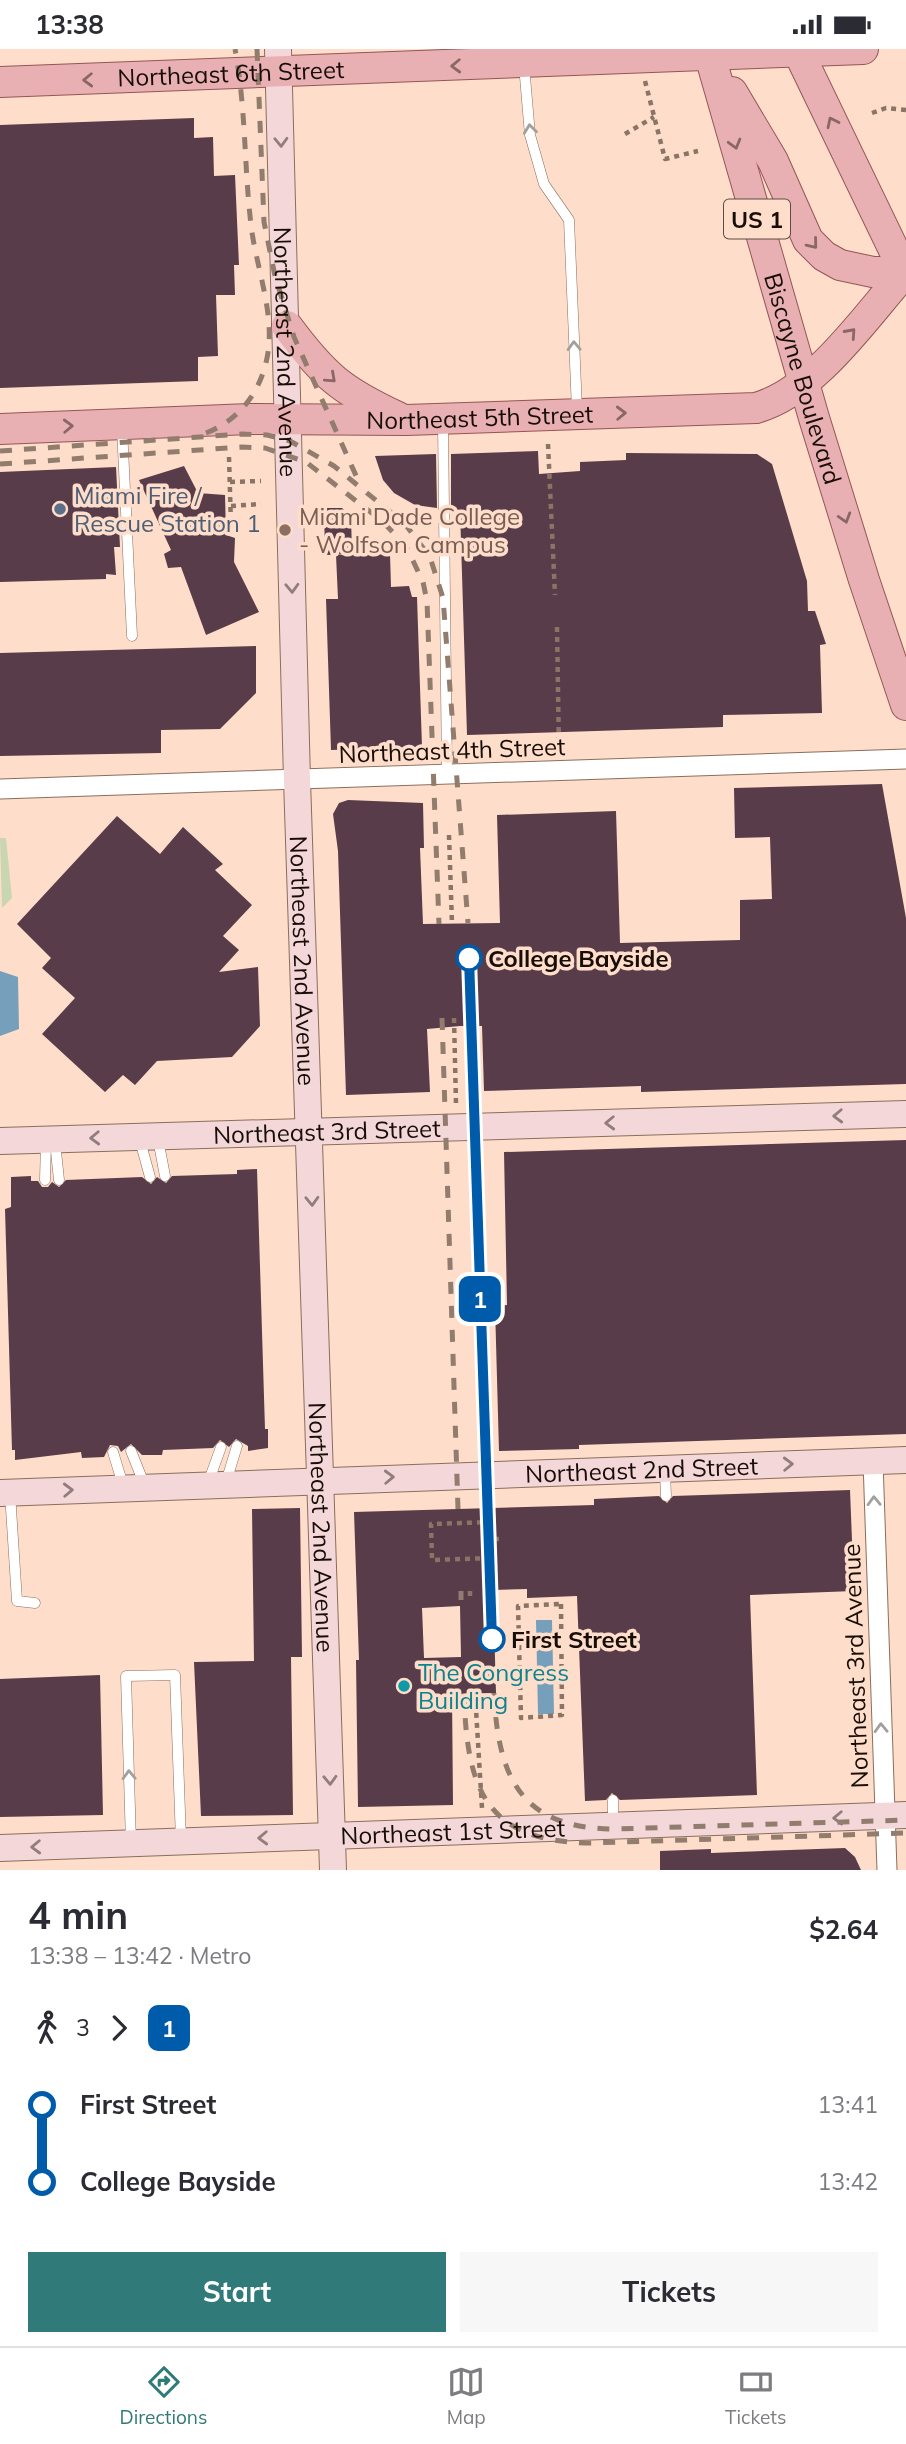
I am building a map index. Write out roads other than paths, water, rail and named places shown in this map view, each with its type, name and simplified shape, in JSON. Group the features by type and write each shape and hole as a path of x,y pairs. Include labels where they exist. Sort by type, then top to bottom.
{"main road":[{"name":"Northeast 6th Street","path":"0,82 278,61 524,62 709,52 863,49"},
{"path":"709,52 773,161 808,240 824,256 840,265 873,272 906,273 798,51"},
{"name":"Biscayne Boulevard","path":"709,52 804,382 864,580 906,705"},
{"name":"Northeast 2nd Avenue","path":"278,61 288,325 287,422 297,780 333,1870"},
{"name":"Northeast 5th Street","path":"0,429 250,419 287,422 406,421 756,408 783,398 804,382 906,273"},
{"path":"288,325 328,377 363,401 406,421"},
{"name":"Northeast 3rd Street","path":"0,1141 906,1114"},
{"name":"Northeast 2nd Street","path":"5,1493 906,1460"},
{"name":"Northeast 1st Street","path":"0,1848 332,1836 613,1813 895,1815"}],"street":[{"name":"Northeast 4th Street","path":"0,789 906,759"},
{"name":"Northeast 3rd Avenue","path":"873,1461 895,1815 887,1870"}],"lane":[{"path":"524,62 530,135 544,184 569,219 577,414"},
{"path":"443,419 447,775"},
{"path":"122,424 132,636"},
{"path":"148,1137 165,1176"},
{"path":"148,1137 150,1177"},
{"path":"50,1140 59,1180"},
{"path":"45,1180 50,1140"},
{"path":"217,1484 237,1446"},
{"path":"217,1484 221,1447"},
{"path":"131,1451 134,1487"},
{"path":"113,1452 134,1487"},
{"path":"665,1468 666,1496"},
{"path":"5,1493 18,1601 35,1603"},
{"path":"131,1843 126,1676 175,1675 181,1841"}],"water":[{"path":"0,971 18,977 19,1029 0,1036"},
{"path":"536,1620 552,1620 554,1714 538,1714"}],"railway":[{"path":"206,433 238,413 253,394 264,371 269,342 267,308 251,225 235,49"},
{"path":"257,49 264,222 275,276 294,337 358,480"},
{"path":"0,451 242,434 267,435 290,441 334,466 405,524 430,557 443,598 468,923"},
{"path":"0,464 242,447 265,448 306,462 382,521 406,546 423,582 427,601 439,924"},
{"path":"471,1017 488,1508"},
{"path":"442,1018 458,1509"},
{"path":"490,1590 491,1599"},
{"path":"461,1591 461,1600"},
{"path":"494,1693 501,1750 509,1773 521,1793 537,1808 557,1820 584,1827 616,1829 906,1820"},
{"path":"464,1694 470,1757 477,1782 488,1803 505,1820 526,1833 555,1840 591,1843 906,1833"}],"metro line":[{"name":"1","path":"469,958 492,1639"}],"place":[{"name":"Miami Fire / Rescue Station 1","path":"60,509"},
{"name":"Miami Dade College - Wolfson Campus","path":"285,530"},
{"name":"College Bayside","path":"469,958"},
{"name":"First Street","path":"492,1639"},
{"name":"The Congress Building","path":"404,1686"}]}
